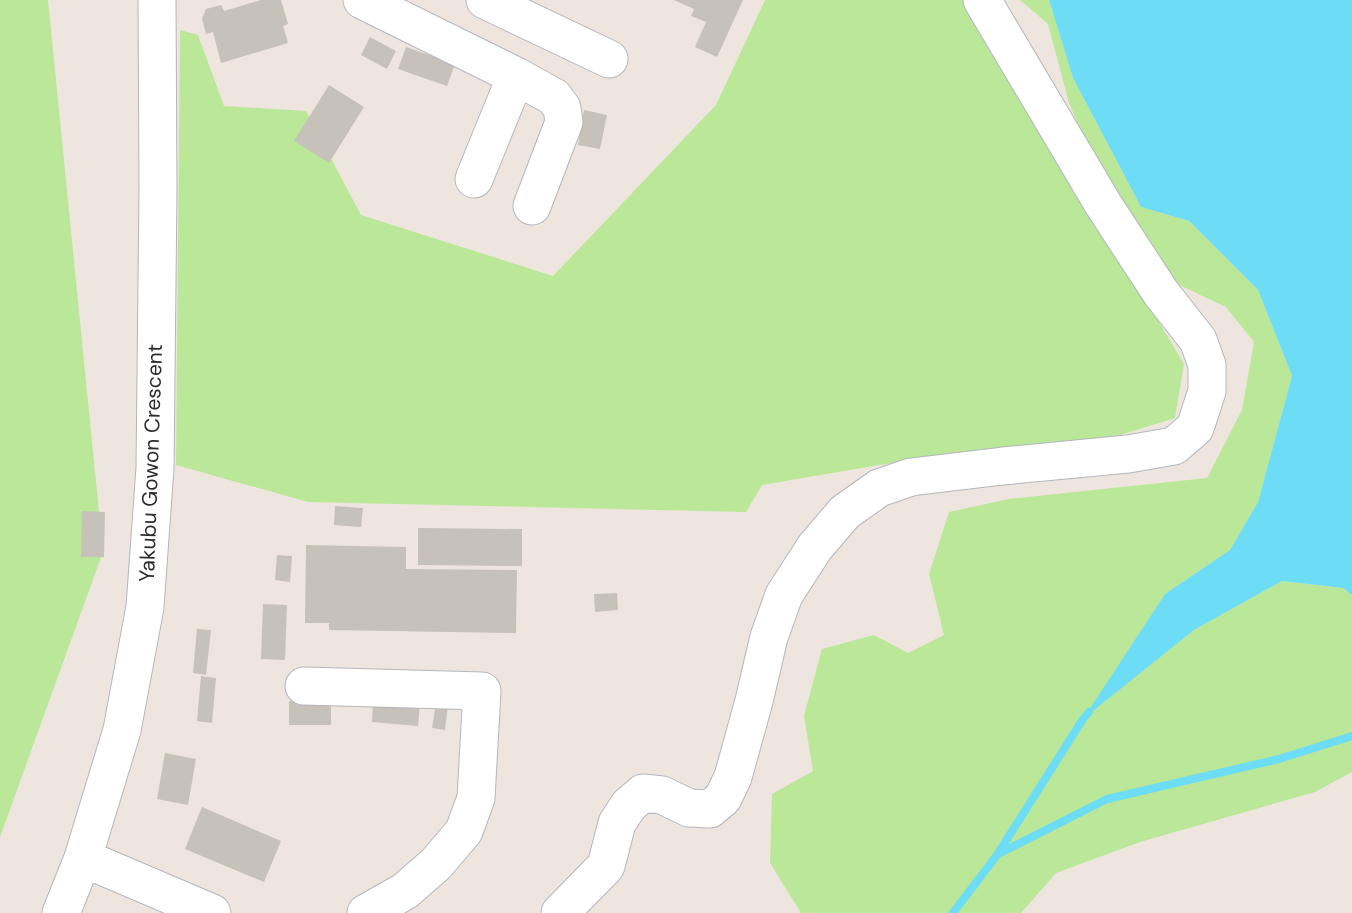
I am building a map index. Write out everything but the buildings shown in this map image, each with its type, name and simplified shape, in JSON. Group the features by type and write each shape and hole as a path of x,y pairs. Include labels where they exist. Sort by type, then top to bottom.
{"street":[{"name":"Yakubu Gowon Crescent","path":"61,913 83,858 122,730 145,607 155,468 157,0"},
{"path":"485,0 609,59"},
{"path":"560,913 606,866 618,823 629,805 643,793 662,795 689,808 710,809 723,798 733,777 769,637 785,595 815,547 845,513 879,488 911,477 1128,454 1174,446 1195,428 1207,391 1207,365 1198,340 1161,293 1102,204 982,0"},
{"path":"379,4 554,97 562,108 564,122 532,206"},
{"path":"474,179 516,76"},
{"path":"304,686 482,691 476,798 464,831 436,864 405,891 366,913"},
{"path":"83,858 212,913"}],"green space":[{"path":"0,0 48,0 103,552 0,837"},
{"path":"765,0 967,0 1184,364 1175,418 1117,436 879,465 762,485 746,512 308,502 176,465 180,30 198,35 224,106 306,111 361,215 553,276 716,105"},
{"path":"1020,0 1049,0 1073,78 1141,207 1189,221 1258,290 1292,376 1258,502 1230,550 1165,594 1085,717 1194,630 1282,581 1343,588 1352,595 1352,772 1315,792 1140,842 1056,873 1021,913 801,913 770,863 772,794 813,771 804,716 822,649 874,635 908,653 944,635 929,574 949,512 1009,499 1207,478 1242,410 1254,342 1226,307 1173,282 1114,208 1069,103 1048,24"}],"water":[{"path":"1049,0 1352,0 1352,595 1343,588 1282,581 1194,630 1083,719 1165,594 1230,550 1258,502 1292,376 1258,290 1189,221 1141,207 1073,78"}],"waterway":[{"path":"953,913 997,855 1089,712"},
{"path":"1000,853 1107,799 1279,759 1352,736"}]}
